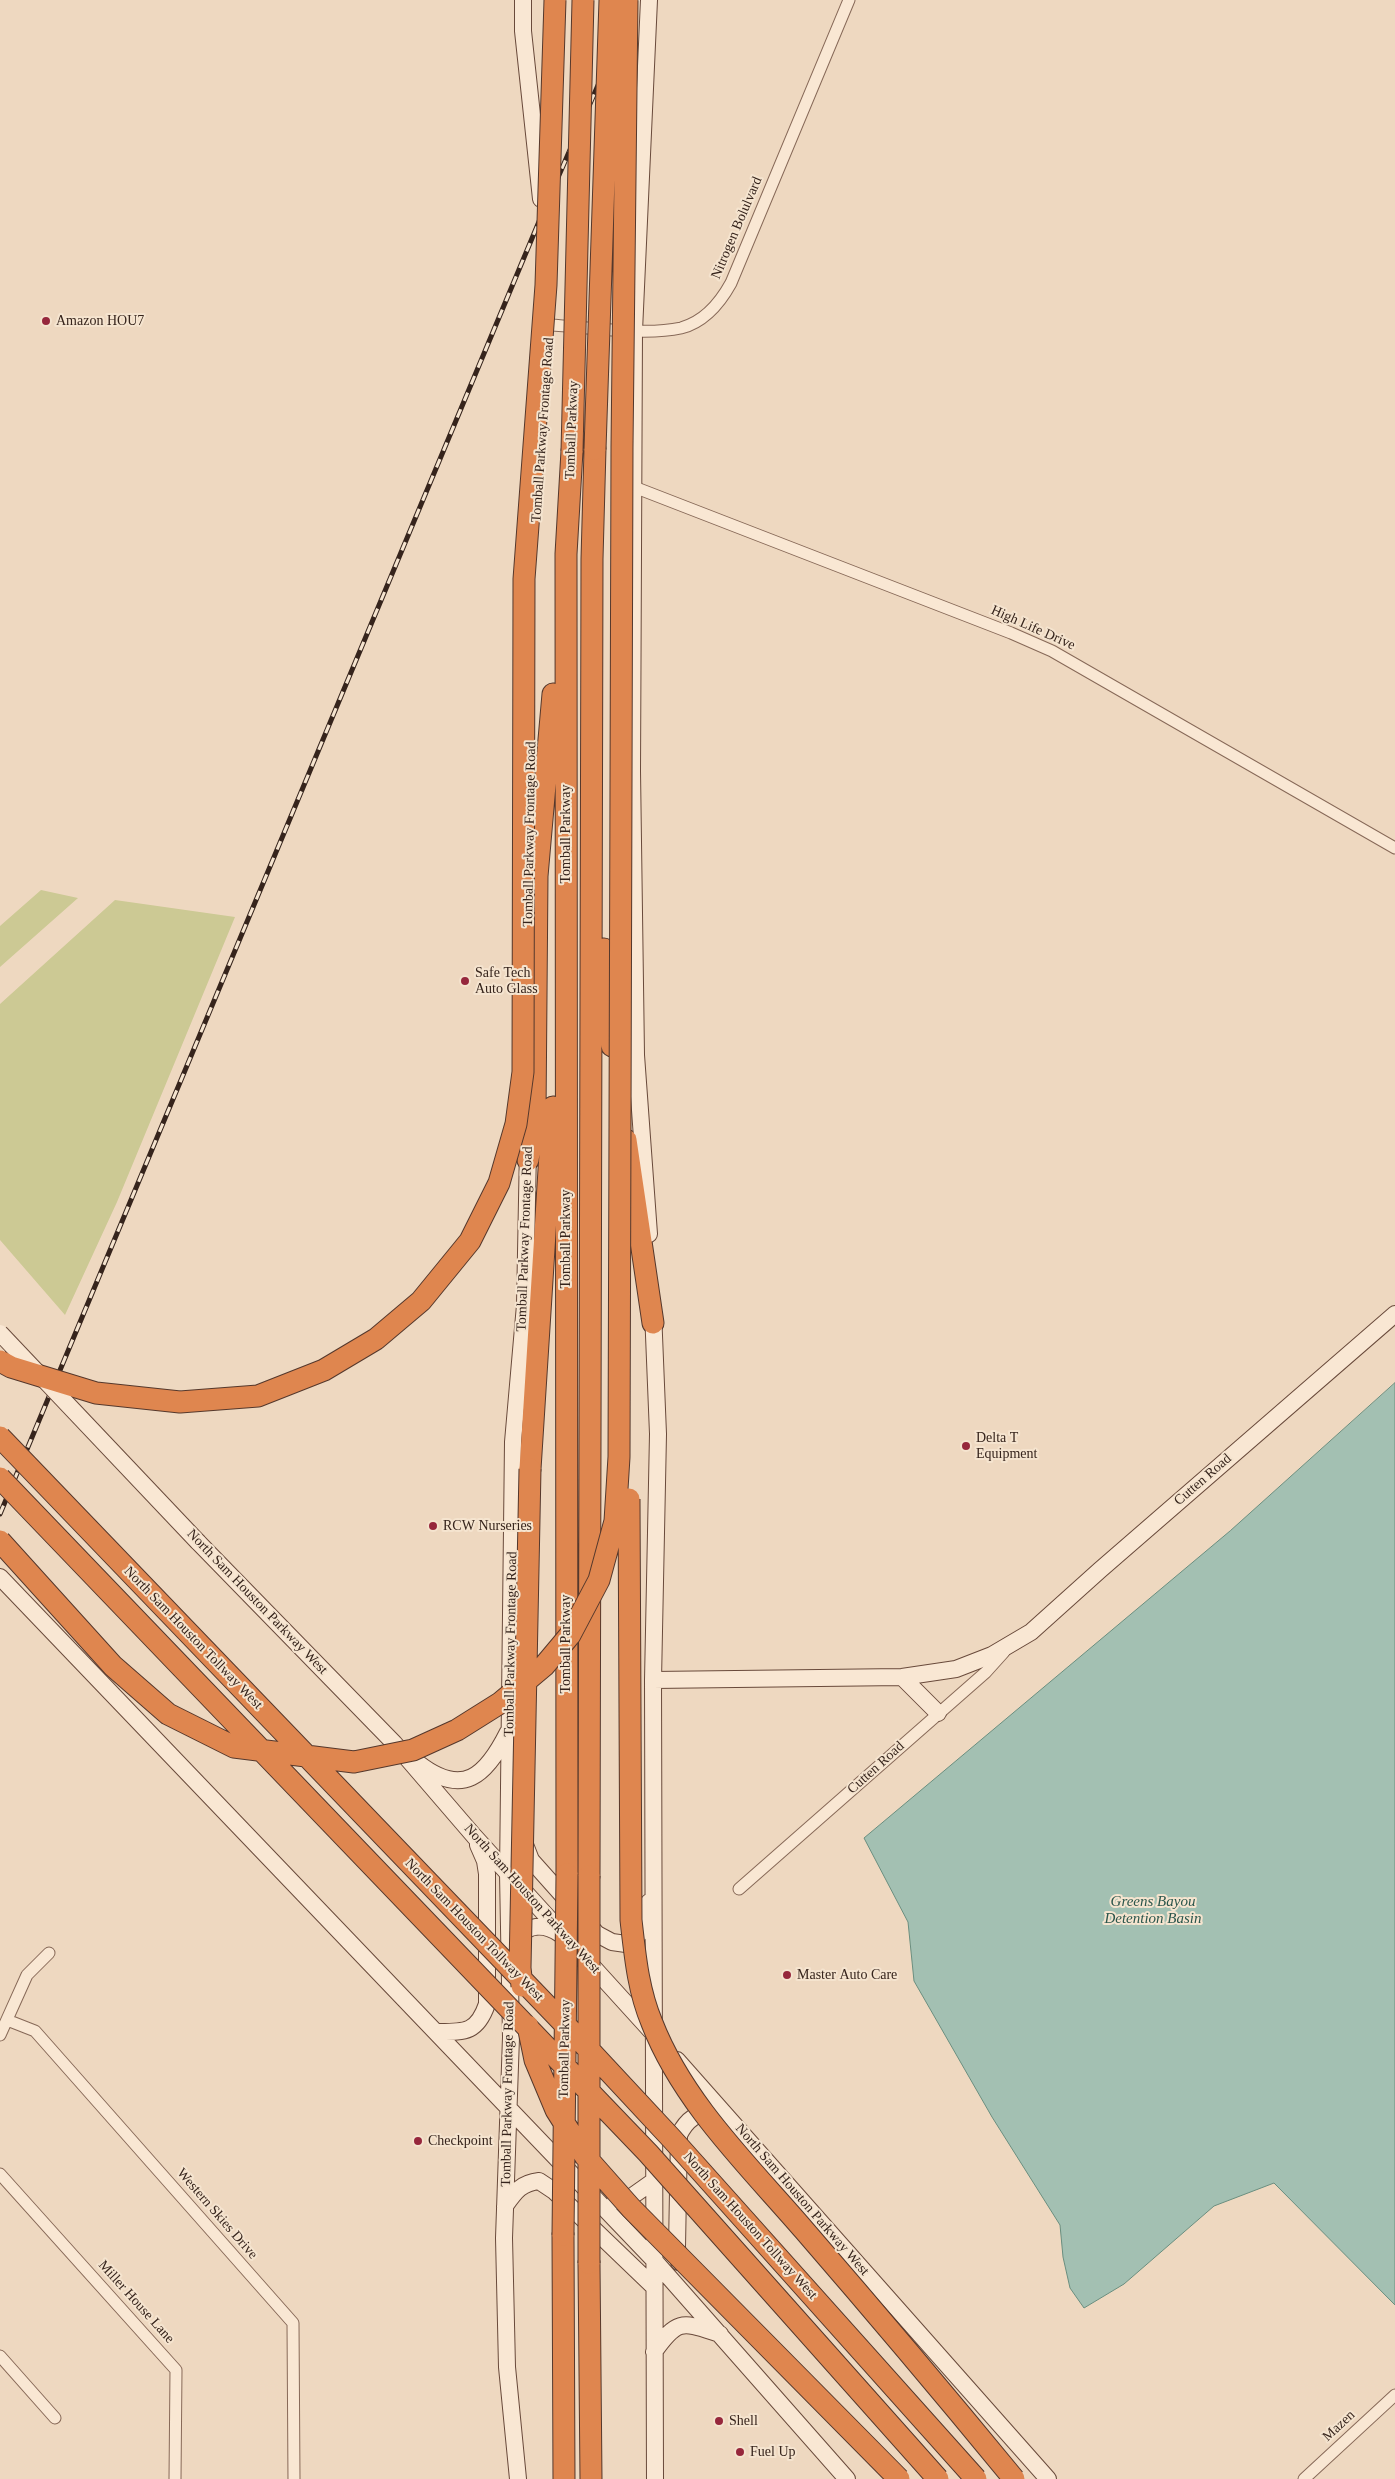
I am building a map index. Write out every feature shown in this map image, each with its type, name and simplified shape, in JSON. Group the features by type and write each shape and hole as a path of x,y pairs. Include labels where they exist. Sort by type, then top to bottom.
{"highway":[{"path":"0,1360 11,1367 96,1394 180,1402 258,1396 324,1370 376,1339 421,1301 470,1241 499,1183 516,1124 523,1072 524,579 546,285 555,0"},
{"name":"Tomball Parkway","path":"564,2479 563,2235 567,1874 566,554 572,451 583,0"},
{"name":"Tomball Parkway","path":"591,2479 589,1876 592,569 610,0"},
{"path":"0,1542 113,1666 168,1714 234,1747 354,1762 413,1750 457,1730 500,1703 544,1666 570,1636 599,1580 616,1521 619,1390 622,447 627,0"},
{"path":"528,1160 535,1115 537,876 566,554"},
{"path":"566,889 530,1469 520,1968 524,2008 535,2060 556,2110 585,2156 631,2208 899,2479"},
{"path":"592,893 604,949 612,1041 653,1323"},
{"path":"619,1064 626,1097 628,1183 630,1920 638,1980 652,2024 678,2073 716,2127 924,2368 1014,2479"},
{"name":"North Sam Houston Tollway West","path":"0,1437 672,2138 976,2479"},
{"name":"North Sam Houston Tollway West","path":"0,1478 648,2152 938,2479"}],"main road":[{"name":"Tomball Parkway Frontage Road","path":"518,2479 507,2367 505,2206 510,2037 508,1873 513,1442 525,1306 528,1160 532,596 550,325 543,212 523,30 523,0"},
{"path":"649,0 634,330 632,771 636,1055 658,1434 653,1680 655,2479"},
{"name":"Cutten Road","path":"653,1680 902,1677 956,1669 992,1655 1031,1632 1395,1314"},
{"name":"North Sam Houston Parkway West","path":"0,1333 198,1542 394,1743 474,1836 730,2119 1048,2479"},
{"path":"0,1577 653,2259 847,2479"},
{"path":"902,1677 938,1713"},
{"path":"394,1743 433,1774 453,1780 468,1778 483,1770 495,1758 510,1728"},
{"path":"509,1786 519,1829 531,1860 597,1934 612,1942 626,1944 635,1940 642,1931 655,1880"},
{"path":"437,2032 462,2032 473,2028 482,2019 487,2004 485,1861 474,1836"},
{"path":"510,1958 517,1938 535,1926 548,1928 570,1941"},
{"path":"691,2301 681,2272 677,2247 679,2135 686,2121 701,2113 715,2112 730,2119"},
{"path":"593,2196 618,2201 642,2191 655,2180"},
{"path":"505,2206 517,2190 526,2183 539,2181 554,2191 654,2287"},
{"path":"654,2352 668,2332 675,2326 695,2326 720,2334"}],"street":[{"name":"Nitrogen Bolulvard","path":"550,325 634,330 682,328 709,313 721,301 731,283 849,0"},
{"name":"High Life Drive","path":"634,488 1011,633 1052,651 1395,848"},
{"name":"Cutten Road","path":"739,1889 986,1672 1011,1644"},
{"path":"0,2036 27,1975 49,1953"},
{"name":"Western Skies Drive","path":"7,2020 34,2030 293,2323 294,2479"},
{"name":"Miller House Lane","path":"0,2174 176,2370 175,2479"},
{"path":"0,2356 54,2418"},
{"name":"Mazen","path":"1304,2479 1395,2394"}],"shaded area":[{"path":"41,890 78,898 0,967 0,926"},
{"path":"115,900 235,917 117,1202 65,1315 0,1240 0,1004"}],"water":[{"name":"Greens Bayou Detention Basin","path":"1395,1383 1395,2305 1274,2183 1214,2206 1124,2284 1084,2308 1070,2288 1063,2257 1060,2225 992,2117 914,1981 908,1922 864,1838 1230,1531"}],"railway":[{"path":"0,1514 543,212 635,0"}],"place":[{"name":"Amazon HOU7","path":"46,321"},
{"name":"Safe Tech Auto Glass","path":"465,981"},
{"name":"Delta T Equipment","path":"966,1446"},
{"name":"RCW Nurseries","path":"433,1526"},
{"name":"Master Auto Care","path":"787,1975"},
{"name":"Checkpoint","path":"418,2141"},
{"name":"Shell","path":"719,2421"},
{"name":"Fuel Up","path":"740,2452"}]}
